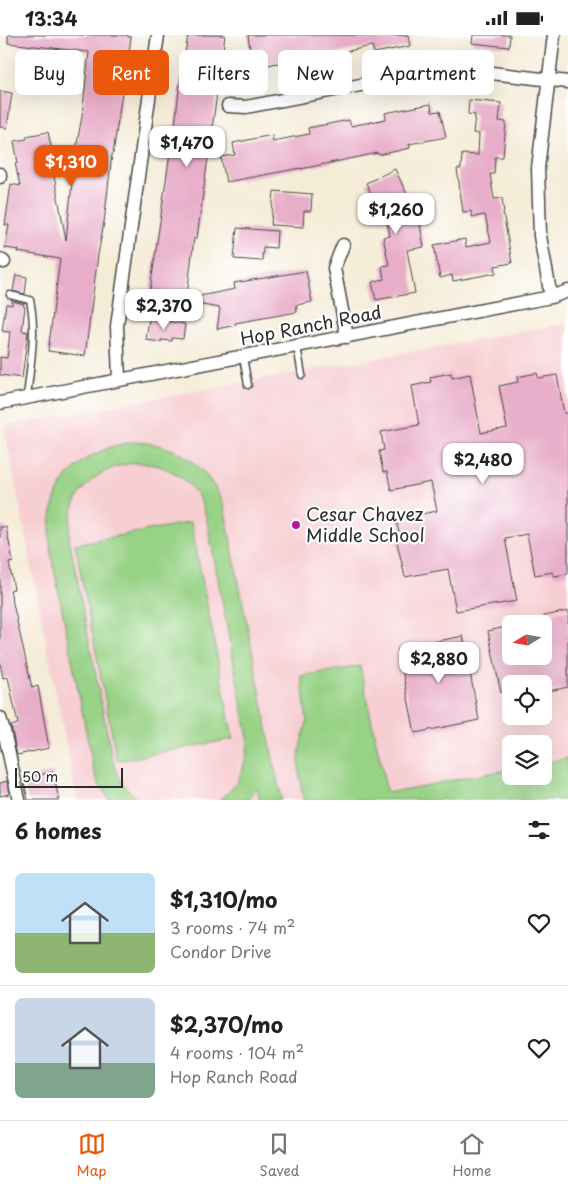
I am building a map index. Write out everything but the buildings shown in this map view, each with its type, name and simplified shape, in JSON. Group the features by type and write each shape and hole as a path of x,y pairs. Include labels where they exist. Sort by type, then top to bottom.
{"street":[{"path":"120,379 117,326 158,35"},
{"path":"551,297 540,236 538,168 554,35"},
{"path":"228,106 246,107 449,68 568,82"},
{"path":"343,245 334,268 347,337"},
{"name":"Hop Ranch Road","path":"0,403 551,297 568,291"},
{"path":"0,718 19,800"}],"lane":[{"path":"10,295 30,300 33,312 33,342 27,398"},
{"path":"297,346 302,375"},
{"path":"243,357 248,385"}],"shaded area":[{"name":"Cesar Chavez Middle School","path":"568,323 568,800 77,800 4,426"}],"green space":[{"path":"132,442 148,443 163,447 189,459 209,478 224,506 281,800 260,800 257,787 249,800 219,800 232,788 241,773 246,756 248,738 206,516 199,498 189,484 176,474 161,467 145,464 129,464 113,468 98,476 81,492 73,510 70,523 69,537 112,758 122,782 140,800 110,800 99,785 93,767 51,553 50,531 52,511 57,494 77,466 92,455 110,447"},
{"path":"191,522 233,739 117,761 75,544"},
{"path":"360,666 387,793 502,771 502,785 552,785 552,761 568,758 568,800 303,800 299,758 307,722 301,676"}],"place":[{"name":"Cesar Chavez Middle School","path":"296,525"}]}
